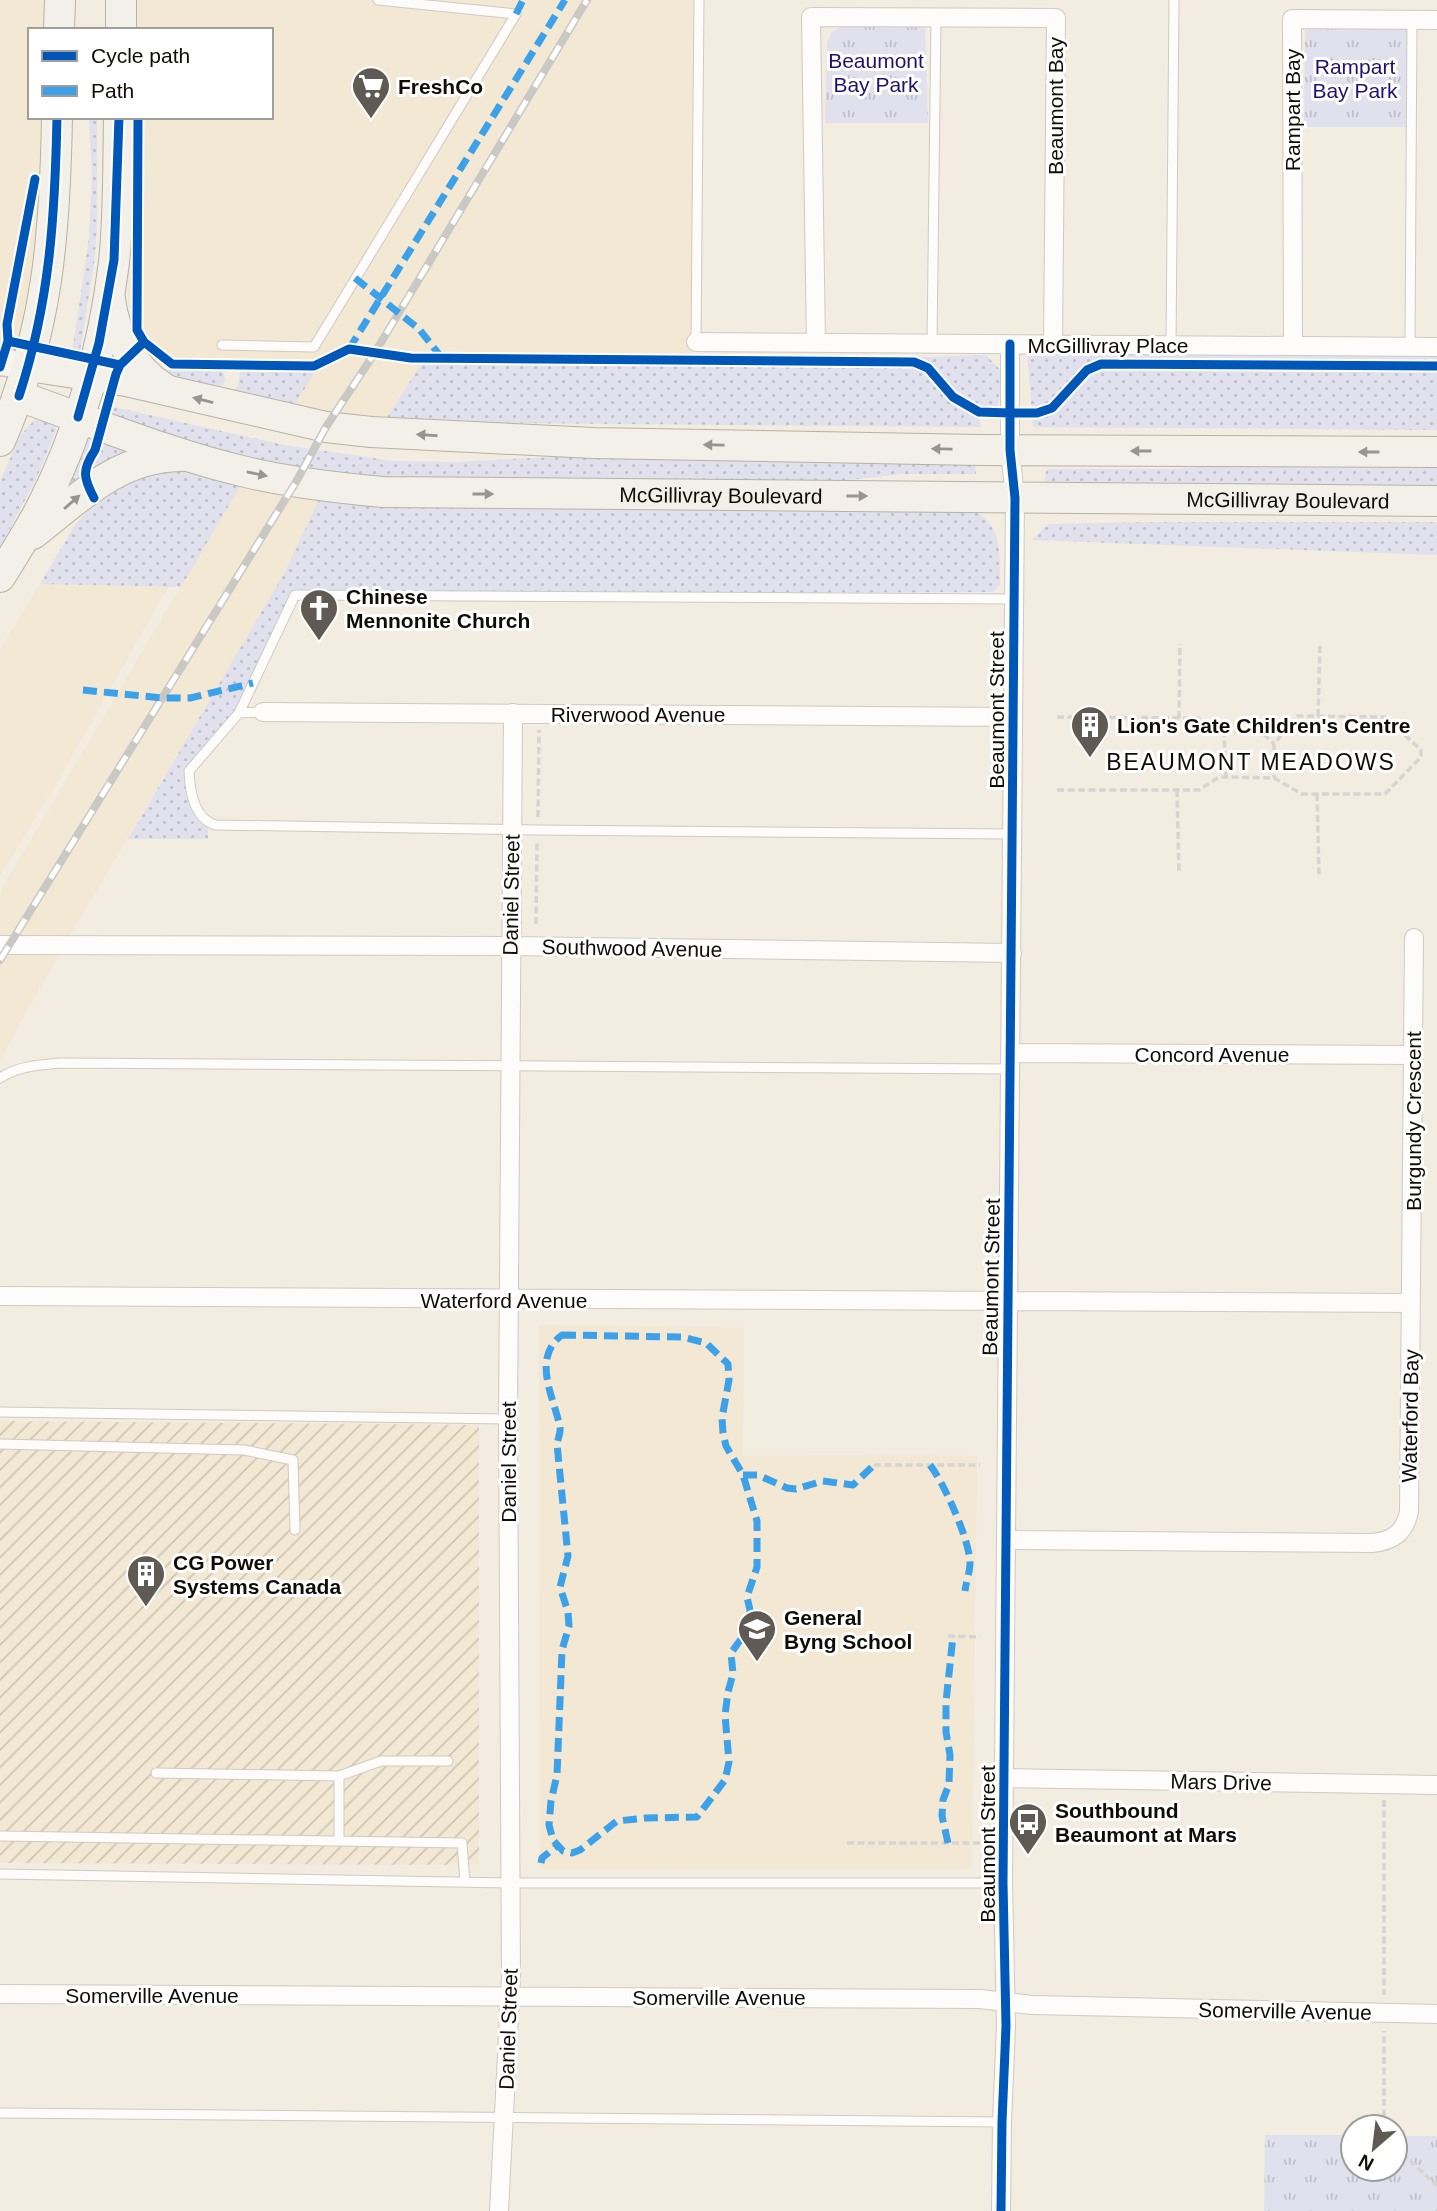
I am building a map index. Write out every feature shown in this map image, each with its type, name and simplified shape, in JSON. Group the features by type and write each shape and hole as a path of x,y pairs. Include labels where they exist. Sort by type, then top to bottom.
{"main road":[{"path":"59,28 60,0"},
{"path":"121,0 121,28"},
{"path":"0,441 14,364 49,270 55,203 57,119"},
{"path":"0,577 51,486 78,417 90,375 110,288 115,246 119,119"},
{"path":"110,288 113,313 128,350 144,372 171,391"},
{"path":"14,364 171,391 326,427 372,432 593,443 1010,450 1437,452"},
{"name":"McGillivray Boulevard","path":"10,393 191,456 248,472 330,488 383,492 1437,502"},
{"path":"19,545 75,499 115,471 154,459 191,456"}],"street":[{"name":"Beaumont Bay","path":"816,343 811,17 936,17 1056,18 1054,344"},
{"name":"Rampart Bay","path":"1293,346 1292,19 1437,20"},
{"name":"McGillivray Place","path":"696,342 1437,347"},
{"name":"Beaumont Street","path":"1001,2211 1006,2002 1003,1883 1015,498 1010,450 1010,344"},
{"name":"Riverwood Avenue","path":"263,712 1013,716"},
{"name":"Daniel Street","path":"499,2211 510,1995 512,1883 508,1419 513,713"},
{"name":"Burgundy Crescent","path":"1411,1303 1414,939"},
{"name":"Southwood Avenue","path":"0,945 511,946 1012,953"},
{"name":"Concord Avenue","path":"1011,1061 1413,1055"},
{"name":"Waterford Avenue","path":"0,1296 1009,1300"},
{"path":"1009,1300 1411,1303"},
{"name":"Waterford Bay","path":"1007,1539 1372,1543 1386,1541 1399,1534 1409,1511 1411,1303"},
{"name":"Mars Drive","path":"1005,1778 1437,1785"},
{"name":"Somerville Avenue","path":"0,1994 980,1998 1032,2005 1437,2014"}],"lane":[{"path":"222,345 314,347 516,14 378,0"},
{"path":"696,342 699,0"},
{"path":"1171,345 1174,0"},
{"path":"932,343 936,17"},
{"path":"1410,347 1412,20"},
{"path":"1012,834 215,825 208,822 191,799 189,771 239,713 295,595 1014,598"},
{"path":"239,713 263,712"},
{"path":"0,1078 9,1072 29,1066 60,1063 510,1067 1011,1061"},
{"path":"0,1412 508,1419"},
{"path":"0,1444 244,1450 293,1460 295,1530"},
{"path":"156,1773 339,1776 381,1761 448,1761"},
{"path":"339,1776 339,1839"},
{"path":"0,1836 339,1839 462,1843 465,1882"},
{"path":"0,1874 512,1883 1003,1883"},
{"path":"0,2113 1002,2122"}],"path":[{"path":"1179,718 1180,644"},
{"path":"1318,716 1320,645"},
{"path":"1056,790 1199,790 1219,777 1226,777 1274,778 1302,794 1385,793 1421,757 1421,750 1385,717 1297,716 1273,744 1274,778"},
{"path":"1057,717 1198,718 1224,733 1293,721"},
{"path":"1258,729 1273,744"},
{"path":"1224,733 1226,777"},
{"path":"1177,790 1179,874"},
{"path":"1317,794 1318,875"},
{"path":"874,1465 980,1465"},
{"path":"947,1636 981,1637"},
{"path":"1384,1785 1384,2113"},
{"path":"1021,1804 1032,1804"},
{"path":"847,1843 981,1843"},
{"path":"1409,2159 1437,2186"}],"shaded area":[{"path":"0,0 60,0 59,28 28,28 28,119 57,119 29,366 0,362"},
{"path":"121,0 699,0 697,195 690,365 422,363 384,422 290,413 315,369 174,368 131,355 119,119 273,119 273,28 121,28"},
{"path":"242,483 319,499 286,570 55,961 0,1060 0,892"},
{"path":"40,584 168,587 62,774 0,876 0,650"},
{"name":"General Byng School","path":"539,1325 744,1327 743,1455 977,1456 972,1869 540,1870"},
{"path":"0,1421 479,1425 479,1865 0,1863"}],"green space":[{"name":"Beaumont Bay Park","path":"925,22 928,123 825,123 827,43 832,32 845,24"},
{"name":"Rampart Bay Park","path":"1305,28 1407,28 1406,127 1304,127"},
{"path":"89,119 97,119 97,231 94,263 80,352 78,360 71,361 89,238 92,177"},
{"path":"1027,351 1437,355 1437,430 1033,427"},
{"path":"986,355 1002,372 998,408 977,408 981,427 384,422 422,363 690,365"},
{"path":"169,370 223,370 225,380 220,389 165,375"},
{"path":"240,370 316,370 290,413 231,397 238,385"},
{"path":"114,407 284,445 394,461 454,462 571,456 975,462 976,474 902,474 784,484 383,480 340,476 233,457 129,422 112,412"},
{"path":"37,417 56,423 56,431 37,477 0,548 0,481 20,436"},
{"path":"88,439 138,452 68,489"},
{"path":"1259,461 1437,462 1437,489 1054,485 1045,482 1046,470 1049,469 1174,469"},
{"path":"179,470 242,483 181,587 40,584 75,525 94,503 129,474"},
{"path":"319,499 976,512 996,534 1000,585 993,592 295,595 239,713 189,771 191,798 208,822 208,839 128,839 286,570"},
{"path":"1437,522 1437,555 1032,540 1048,524"},
{"path":"1265,2135 1339,2135 1339,2183 1409,2183 1409,2136 1437,2136 1437,2211 1264,2211"}],"railway":[{"path":"0,960 296,482 326,427 374,354 587,0"}],"marked path":[{"path":"516,14 523,0"},
{"path":"349,349 565,0"},
{"path":"355,278 419,329 442,358"},
{"path":"83,690 190,698 253,683"},
{"path":"562,1335 682,1337 706,1343 728,1364 729,1380 722,1418 723,1433 726,1446 743,1475 757,1521 757,1567 747,1597 750,1610 748,1623 744,1635 731,1653 733,1674 725,1715 729,1762 725,1780 697,1817 617,1821 580,1850 572,1853 563,1851 553,1840 549,1825 557,1775 562,1650 569,1626 568,1612 560,1587 568,1556 557,1444 560,1429 546,1367 553,1344 562,1335"},
{"path":"743,1475 758,1475 787,1488 796,1489 823,1481 853,1485 874,1465"},
{"path":"930,1465 949,1498 966,1541 970,1563 965,1591"},
{"path":"948,1843 942,1816 943,1800 949,1784 946,1702 953,1636"},
{"path":"541,1863 542,1858 558,1845"}],"cycle path":[{"path":"19,396 38,327 49,258 57,119"},
{"path":"78,417 99,343 114,260 119,119"},
{"path":"138,119 137,330 144,342 172,364 314,366 349,349 411,358 914,362 928,368 953,397 979,412 1010,413 1037,413 1052,408 1087,370 1101,364 1437,366"},
{"path":"0,367 8,341 7,324 35,179"},
{"path":"8,341 120,365"},
{"path":"94,498 86,479 86,468 95,450 116,374 120,365 144,342"},
{"path":"1001,2211 1006,2026 1003,1883 1015,498 1010,450 1010,344"}],"place":[{"name":"FreshCo","path":"371,120"},
{"name":"Chinese Mennonite Church","path":"319,642"},
{"name":"Lion's Gate Children's Centre","path":"1090,759"},
{"name":"CG Power Systems Canada","path":"146,1608"},
{"name":"General Byng School","path":"757,1663"},
{"name":"Southbound Beaumont at Mars","path":"1028,1856"}],"district":[{"name":"BEAUMONT MEADOWS","path":"1251,762"}]}
